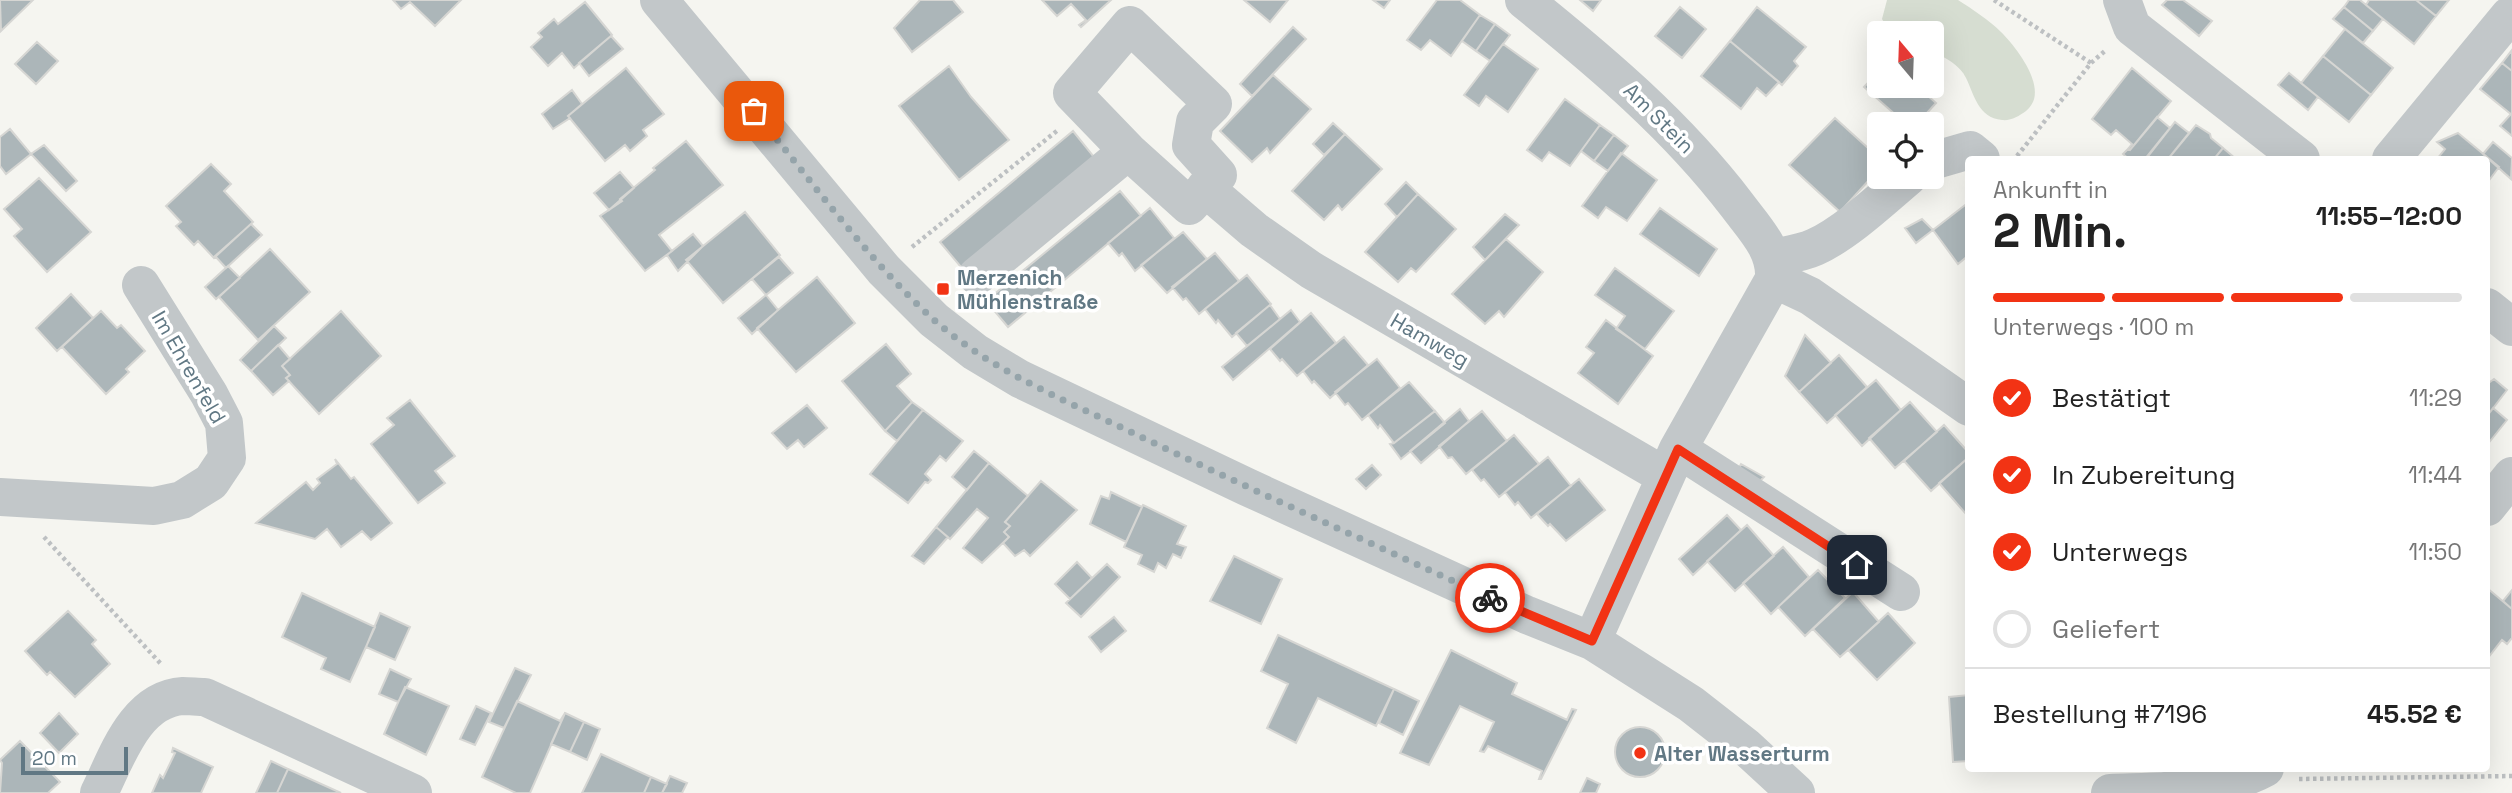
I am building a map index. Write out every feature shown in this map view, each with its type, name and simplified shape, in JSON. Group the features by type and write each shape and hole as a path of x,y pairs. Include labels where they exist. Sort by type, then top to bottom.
{"street":[{"path":"659,0 884,270 934,320 975,352 1020,379 1247,487 1527,615 1592,641 1690,704 1746,747 1796,793"},
{"name":"Am Stein","path":"1524,0 1625,83 1680,136 1766,244 1773,268"},
{"path":"2127,13 2297,156"},
{"path":"2393,156 2509,16"},
{"path":"1130,25 1213,104 1195,122 1191,145 1217,175 1189,206 1128,151 1072,93 1130,25"},
{"path":"978,276 1128,151"},
{"path":"1944,159 1965,156"},
{"name":"Hamweg","path":"1205,188 1254,230 1311,270 1672,462"},
{"path":"1592,641 1672,462 1773,268 1836,234 1893,189"},
{"path":"1773,268 1965,404"},
{"name":"Im Ehrenfeld","path":"6,497 154,506 182,500 211,481 227,458 224,423 141,285"},
{"path":"2490,309 2512,327"},
{"path":"1672,462 1901,592"},
{"path":"2490,503 2512,476"},
{"path":"100,793 128,735 144,714 160,703 181,696 205,697 412,793"},
{"path":"2110,793 2219,787 2255,774"}],"path":[{"path":"1994,0 2091,63"},
{"path":"2016,156 2091,63 2127,13"},
{"path":"884,270 1087,107"},
{"path":"6,497 189,696"},
{"path":"2255,774 2512,776"}],"shaded area":[{"path":"1887,0 1958,0 1991,23 2015,48 2033,81 2033,103 2026,111 2012,119 2002,120 1987,115 1978,104 1960,69 1944,58 1944,21 1882,19"}],"building":[{"path":"0,0 33,0 1,31"},
{"path":"393,0 461,0 435,26 410,2 401,9"},
{"path":"920,0 953,0 963,12 912,52 894,28"},
{"path":"1042,0 1111,0 1081,27 1079,25 1086,20 1071,4 1057,16"},
{"path":"1244,0 1288,0 1270,22"},
{"path":"1373,0 1390,0 1384,8"},
{"path":"1437,0 1460,0 1480,15 1451,56 1430,40 1421,50 1407,40"},
{"path":"1580,0 1601,0 1593,11"},
{"path":"2167,0 2183,0 2212,21 2199,36 2162,5"},
{"path":"2349,0 2360,0 2383,19 2373,31 2344,7"},
{"path":"2369,0 2416,0 2436,16 2414,44 2366,5"},
{"path":"2416,0 2449,0 2436,16"},
{"path":"585,2 612,35 574,68 562,53 548,66 531,47 542,37 538,33 554,19 558,24"},
{"path":"1680,7 1706,29 1682,58 1655,36"},
{"path":"1757,7 1806,47 1794,61 1798,66 1782,85 1730,41"},
{"path":"2344,7 2373,31 2363,43 2333,19"},
{"path":"1480,15 1495,24 1476,51 1462,41"},
{"path":"1495,24 1510,35 1490,61 1476,51"},
{"path":"1293,27 1306,39 1252,96 1240,84"},
{"path":"2345,29 2393,68 2371,95 2323,56"},
{"path":"611,36 623,49 589,76 579,63"},
{"path":"1730,41 1779,82 1766,96 1757,88 1741,109 1701,76"},
{"path":"37,42 58,61 36,84 15,64"},
{"path":"1503,44 1538,69 1508,112 1486,96 1479,106 1464,95"},
{"path":"2512,50 2512,71 2502,63"},
{"path":"2323,56 2371,95 2349,122 2301,83"},
{"path":"2502,63 2512,71 2512,115 2480,89"},
{"path":"949,66 971,97 1009,140 959,180 899,106"},
{"path":"626,68 664,114 643,130 647,136 630,151 625,145 605,161 568,116"},
{"path":"2132,68 2171,101 2130,150 2128,149 2132,144 2116,130 2111,135 2092,119"},
{"path":"2289,73 2318,97 2308,110 2278,85"},
{"path":"1273,75 1311,109 1270,153 1267,148 1252,162 1220,131"},
{"path":"572,90 582,104 568,116 570,118 553,129 542,114"},
{"path":"1876,98 1930,98 1936,103 1928,112 1892,112"},
{"path":"1565,99 1600,125 1570,166 1549,152 1542,161 1527,150"},
{"path":"2512,115 2512,136 2500,126"},
{"path":"2157,117 2170,128 2147,156 2123,154 2130,150"},
{"path":"1835,118 1867,147 1867,182 1840,212 1789,165"},
{"path":"2175,122 2189,133 2170,156 2148,156"},
{"path":"1333,123 1345,134 1324,155 1313,144"},
{"path":"1600,125 1614,135 1594,161 1581,151"},
{"path":"2196,125 2210,134 2223,148 2216,156 2170,156"},
{"path":"10,129 31,154 6,174 0,166 0,137"},
{"path":"1073,131 1094,157 961,267 940,242"},
{"path":"2458,133 2486,156 2439,156 2445,149 2437,142"},
{"path":"1345,134 1382,169 1342,210 1338,205 1324,220 1292,191"},
{"path":"1614,135 1628,146 1608,171 1594,161"},
{"path":"686,141 723,185 659,235 672,251 645,271 600,216 622,201 620,199 655,170 653,168"},
{"path":"2493,142 2512,158 2511,179 2490,160 2490,156 2483,154"},
{"path":"44,145 77,181 66,191 31,154"},
{"path":"2223,148 2232,156 2216,156"},
{"path":"1621,153 1657,180 1627,221 1606,207 1598,218 1582,206"},
{"path":"2490,160 2499,167 2490,179"},
{"path":"211,164 231,184 224,191 253,222 214,258 198,241 194,245 176,226 181,222 166,206"},
{"path":"620,172 634,188 609,210 594,193"},
{"path":"39,178 91,232 47,272 14,236 22,229 4,209"},
{"path":"1406,182 1418,194 1397,217 1385,204"},
{"path":"1120,191 1141,216 1008,327 986,301"},
{"path":"1418,194 1456,229 1416,272 1411,268 1398,282 1365,252"},
{"path":"1965,205 1965,258 1958,264 1933,230"},
{"path":"1150,208 1174,238 1135,271 1122,253 1119,256 1108,243"},
{"path":"1660,208 1717,249 1699,276 1640,234"},
{"path":"745,212 780,255 723,303 686,260"},
{"path":"1505,214 1519,225 1485,260 1473,247"},
{"path":"1922,219 1933,230 1916,243 1905,228"},
{"path":"251,224 262,235 226,268 215,256"},
{"path":"1183,232 1207,259 1167,293 1141,265"},
{"path":"693,234 703,246 678,271 667,255"},
{"path":"1506,239 1543,272 1504,317 1499,311 1485,324 1452,294"},
{"path":"270,249 310,292 258,340 219,297"},
{"path":"1215,253 1239,281 1199,314 1186,298 1183,300 1172,287"},
{"path":"779,257 793,273 766,295 752,279"},
{"path":"228,266 240,278 216,299 205,287"},
{"path":"1615,268 1674,311 1645,349 1616,329 1625,316 1595,295"},
{"path":"1247,275 1271,304 1232,337 1205,309"},
{"path":"817,277 855,323 796,372 757,328"},
{"path":"71,294 93,318 57,351 36,328"},
{"path":"766,295 778,310 752,334 738,318"},
{"path":"1270,305 1280,319 1247,346 1236,333"},
{"path":"1291,310 1300,322 1233,380 1222,367"},
{"path":"101,311 117,328 121,325 145,351 126,369 129,372 106,394 62,347"},
{"path":"341,311 381,356 319,414 286,378 290,375 282,366"},
{"path":"1311,313 1336,343 1297,376 1270,349"},
{"path":"1606,320 1653,356 1618,404 1578,373 1594,353 1586,347"},
{"path":"274,326 286,338 251,371 240,360"},
{"path":"1805,335 1831,363 1799,392 1785,376"},
{"path":"1344,337 1368,365 1330,398 1314,381 1312,383 1303,371"},
{"path":"886,344 911,374 897,386 912,402 885,431 842,381"},
{"path":"278,345 290,359 282,366 290,375 286,378 289,381 273,395 251,371"},
{"path":"1839,355 1867,387 1827,423 1799,392"},
{"path":"1377,359 1400,388 1362,420 1335,392"},
{"path":"2494,379 2507,390 2490,412 2490,382"},
{"path":"1876,380 1901,410 1862,446 1835,415"},
{"path":"1409,382 1435,411 1394,443 1368,415"},
{"path":"410,400 455,456 435,471 445,483 418,503 371,444 394,425 387,418"},
{"path":"912,402 923,410 897,441 885,431"},
{"path":"1910,402 1937,432 1895,468 1869,438"},
{"path":"807,405 827,428 804,447 798,440 787,449 772,433"},
{"path":"2493,408 2507,420 2490,441 2490,412"},
{"path":"1460,409 1469,421 1421,463 1410,451"},
{"path":"923,410 963,441 946,461 940,456 925,474 931,480 925,482 908,503 870,474"},
{"path":"1435,411 1445,423 1401,459 1390,444"},
{"path":"1482,411 1507,441 1466,474 1439,446"},
{"path":"1944,425 1965,449 1965,461 1931,491 1904,461"},
{"path":"1514,435 1539,464 1499,497 1484,479 1481,481 1472,470"},
{"path":"974,451 989,463 967,490 952,477"},
{"path":"1548,457 1571,486 1531,518 1518,502 1515,505 1505,492"},
{"path":"335,459 351,479 354,477 392,523 371,540 362,531 341,547 327,529 315,539 256,523 306,482 313,490 320,483 317,479 337,464"},
{"path":"1965,460 1965,513 1939,483"},
{"path":"989,463 1028,496 1005,522 1010,526 1004,532 1009,537 982,563 963,548 988,518 977,509 950,539 936,527"},
{"path":"1741,464 1764,477 1751,490 1733,479"},
{"path":"1372,465 1381,475 1366,489 1356,479"},
{"path":"1579,479 1605,510 1566,541 1537,514"},
{"path":"1041,481 1077,510 1030,556 1024,550 1015,556 1003,543 1009,537 1004,532 1010,526 1005,522"},
{"path":"1111,492 1142,507 1126,542 1090,524 1101,496 1109,499"},
{"path":"1143,505 1186,526 1177,544 1186,547 1181,558 1173,554 1166,568 1158,563 1154,572 1138,564 1142,555 1124,547"},
{"path":"1727,515 1741,530 1693,575 1679,559"},
{"path":"1747,525 1774,556 1735,591 1707,561"},
{"path":"936,527 948,537 924,564 912,556"},
{"path":"1783,547 1809,577 1771,614 1743,583"},
{"path":"1234,556 1282,579 1261,624 1210,601"},
{"path":"1077,562 1092,578 1070,599 1055,584"},
{"path":"1107,564 1120,577 1081,617 1066,603"},
{"path":"1818,570 1845,598 1805,636 1778,607"},
{"path":"2512,590 2512,609 2503,601"},
{"path":"2490,591 2512,609 2512,638 2507,644 2502,640 2490,655"},
{"path":"1853,592 1879,622 1840,657 1813,629"},
{"path":"302,593 375,627 350,682 321,669 326,658 282,637"},
{"path":"68,611 96,640 92,644 110,664 75,697 50,672 47,675 25,651"},
{"path":"380,613 410,627 395,660 366,647"},
{"path":"1888,613 1915,643 1877,680 1848,650"},
{"path":"1114,617 1126,631 1101,652 1089,637"},
{"path":"1278,635 1394,689 1376,726 1318,698 1296,743 1267,728 1288,684 1261,671"},
{"path":"1451,650 1517,683 1512,694 1567,720 1572,709 1576,710 1541,779 1542,771 1488,746 1484,752 1480,751 1494,722 1460,706 1429,765 1400,753"},
{"path":"515,668 531,675 504,728 489,722"},
{"path":"390,669 411,679 398,702 379,694"},
{"path":"405,687 449,706 426,755 384,734"},
{"path":"1394,689 1419,701 1403,735 1379,723"},
{"path":"1965,695 1965,761 1953,762 1949,697"},
{"path":"517,701 560,721 565,713 530,793 516,793 482,777"},
{"path":"476,706 491,713 475,745 460,739"},
{"path":"59,713 78,734 59,753 40,733"},
{"path":"565,713 584,722 570,752 551,744"},
{"path":"584,722 600,729 587,760 570,752"},
{"name":"Alter Wasserturm","path":"1640,727 1658,734 1665,752 1658,770 1640,777 1622,770 1615,752 1622,734"},
{"path":"20,741 60,782 48,793 0,793 0,760"},
{"path":"173,748 213,767 201,793 152,793 175,753 172,752"},
{"path":"601,754 651,777 644,793 582,793"},
{"path":"271,761 288,769 277,793 256,793"},
{"path":"288,769 341,793 277,793"},
{"path":"670,776 687,783 682,793 662,793"},
{"path":"651,777 667,784 662,793 644,793"},
{"path":"1587,778 1600,784 1596,793 1580,793"}],"way so far":[{"path":"754,111 884,270 934,320 975,352 1020,379 1490,598"}],"place":[{"name":"Merzenich Mühlenstraße","path":"943,289"},
{"name":"Alter Wasserturm","path":"1640,753"}],"route":[{"path":"1490,598 1592,641 1678,449 1857,565"}]}
